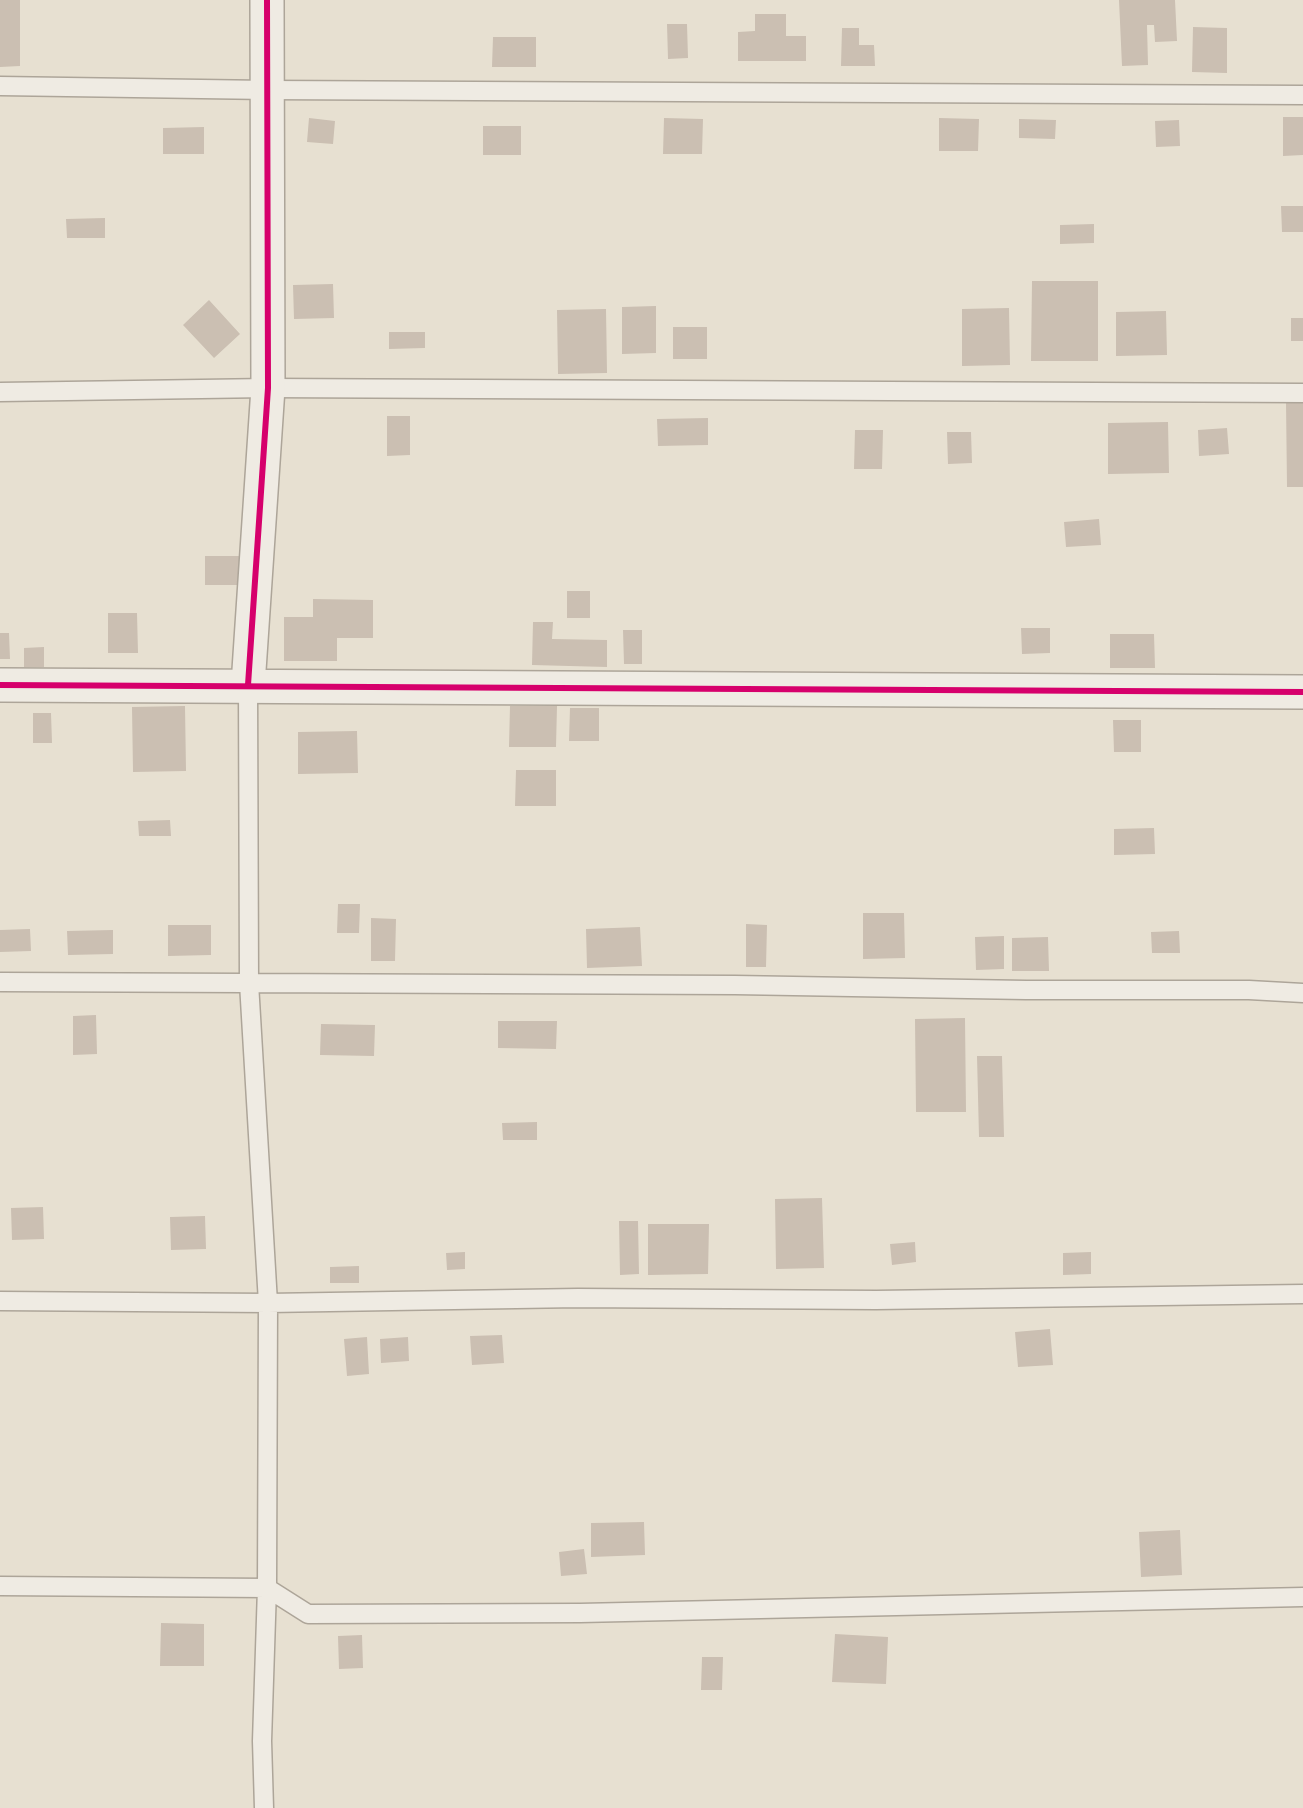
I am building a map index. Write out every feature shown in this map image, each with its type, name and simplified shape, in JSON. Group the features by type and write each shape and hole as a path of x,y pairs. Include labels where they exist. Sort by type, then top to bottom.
{"street":[{"path":"248,685 268,388 267,0"},
{"path":"0,685 1303,692"}],"lane":[{"path":"0,86 268,90 1303,94"},
{"path":"0,392 268,388 1303,393"},
{"path":"248,685 249,983 268,1303 267,1588 262,1741 264,1808"},
{"path":"0,981 735,985 1026,990 1249,990 1303,993"},
{"path":"0,1301 268,1303 578,1298 876,1300 1303,1293"},
{"path":"0,1586 267,1588 308,1614 580,1613 1303,1596"}],"building":[{"path":"0,0 20,0 20,66 0,67"},
{"path":"1119,0 1175,0 1177,41 1155,42 1154,25 1147,25 1148,65 1122,66"},
{"path":"755,14 786,14 786,36 806,36 806,61 738,61 738,32 755,31"},
{"path":"667,24 687,24 688,58 668,59"},
{"path":"1193,27 1227,28 1227,73 1192,72"},
{"path":"842,28 859,28 859,45 874,45 875,66 841,66"},
{"path":"493,37 536,37 536,67 492,67"},
{"path":"1283,117 1303,117 1303,155 1283,156"},
{"path":"309,118 335,121 333,144 307,142"},
{"path":"664,118 703,119 702,154 663,154"},
{"path":"939,118 979,119 978,151 939,151"},
{"path":"1019,119 1056,120 1055,139 1019,138"},
{"path":"1179,120 1180,146 1156,147 1155,121"},
{"path":"483,126 521,126 521,155 483,155"},
{"path":"204,127 204,154 163,154 163,128"},
{"path":"1281,206 1303,206 1303,232 1282,232"},
{"path":"105,218 105,238 67,238 66,219"},
{"path":"1094,224 1094,243 1060,244 1060,225"},
{"path":"1032,281 1098,281 1098,361 1031,361"},
{"path":"333,284 334,318 294,319 293,285"},
{"path":"209,300 240,334 214,358 183,325"},
{"path":"656,306 656,353 622,354 622,307"},
{"path":"1009,308 1010,365 962,366 962,309"},
{"path":"606,309 607,373 558,374 557,310"},
{"path":"1166,311 1167,355 1116,356 1116,312"},
{"path":"1291,318 1303,318 1303,341 1291,341"},
{"path":"673,327 707,327 707,359 673,359"},
{"path":"389,332 425,332 425,348 389,349"},
{"path":"1286,401 1303,401 1303,487 1287,487"},
{"path":"387,416 410,416 410,455 387,456"},
{"path":"708,418 708,445 658,446 657,419"},
{"path":"1168,422 1169,473 1108,474 1108,423"},
{"path":"1227,428 1229,454 1199,456 1198,430"},
{"path":"855,430 883,430 882,469 854,469"},
{"path":"947,432 971,432 972,463 948,464"},
{"path":"1099,519 1101,545 1066,547 1064,522"},
{"path":"205,556 243,556 243,585 205,585"},
{"path":"567,591 590,591 590,618 567,618"},
{"path":"313,599 373,600 373,638 337,638 337,661 284,661 284,617 313,617"},
{"path":"108,613 137,613 138,653 108,653"},
{"path":"533,622 553,622 552,639 607,640 607,667 532,665"},
{"path":"1021,628 1050,628 1050,653 1022,654"},
{"path":"623,630 642,630 642,664 624,664"},
{"path":"0,633 9,633 10,659 0,659"},
{"path":"1110,634 1154,634 1155,668 1110,668"},
{"path":"44,647 44,667 24,667 24,648"},
{"path":"185,706 186,771 133,772 132,707"},
{"path":"510,706 557,706 556,747 509,747"},
{"path":"570,708 599,708 599,741 569,741"},
{"path":"33,713 51,713 52,743 33,743"},
{"path":"1113,720 1141,720 1141,752 1114,752"},
{"path":"357,731 358,773 298,774 298,732"},
{"path":"516,770 556,770 556,806 515,806"},
{"path":"170,820 171,836 139,836 138,821"},
{"path":"1154,828 1155,854 1114,855 1114,829"},
{"path":"338,904 360,904 359,933 337,933"},
{"path":"863,913 904,913 905,958 863,959"},
{"path":"371,918 396,919 395,961 371,961"},
{"path":"746,924 767,925 766,967 746,967"},
{"path":"168,925 211,925 211,955 168,956"},
{"path":"640,927 642,966 587,968 586,929"},
{"path":"30,929 31,951 0,952 0,930"},
{"path":"113,930 113,954 68,955 67,931"},
{"path":"1179,931 1180,953 1152,953 1151,932"},
{"path":"1004,936 1004,969 976,970 975,937"},
{"path":"1048,937 1049,971 1012,971 1012,938"},
{"path":"96,1015 97,1054 73,1055 73,1016"},
{"path":"965,1018 966,1112 916,1112 915,1019"},
{"path":"498,1021 557,1021 556,1049 498,1048"},
{"path":"321,1024 375,1025 374,1056 320,1055"},
{"path":"977,1056 1002,1056 1004,1137 979,1137"},
{"path":"537,1122 537,1140 503,1140 502,1123"},
{"path":"822,1198 824,1268 776,1269 775,1199"},
{"path":"43,1207 44,1239 12,1240 11,1208"},
{"path":"205,1216 206,1249 171,1250 170,1217"},
{"path":"619,1221 638,1221 639,1274 620,1275"},
{"path":"648,1224 709,1224 708,1274 648,1275"},
{"path":"915,1242 916,1262 892,1265 890,1244"},
{"path":"465,1252 465,1269 447,1270 446,1253"},
{"path":"1091,1252 1091,1274 1063,1275 1063,1253"},
{"path":"359,1266 359,1283 330,1283 330,1267"},
{"path":"1050,1329 1053,1365 1018,1367 1015,1332"},
{"path":"502,1335 504,1363 472,1365 470,1336"},
{"path":"367,1337 369,1374 347,1376 344,1339"},
{"path":"408,1337 409,1361 381,1363 380,1339"},
{"path":"644,1522 645,1555 591,1557 591,1523"},
{"path":"1180,1530 1182,1575 1141,1577 1139,1532"},
{"path":"584,1549 587,1574 561,1576 559,1552"},
{"path":"161,1623 204,1624 204,1666 160,1666"},
{"path":"835,1634 888,1637 886,1684 832,1682"},
{"path":"362,1635 363,1668 339,1669 338,1636"},
{"path":"702,1657 723,1657 722,1690 701,1690"}],"cycle path":[{"path":"248,685 268,388 267,0"},
{"path":"0,685 1303,692"}]}
